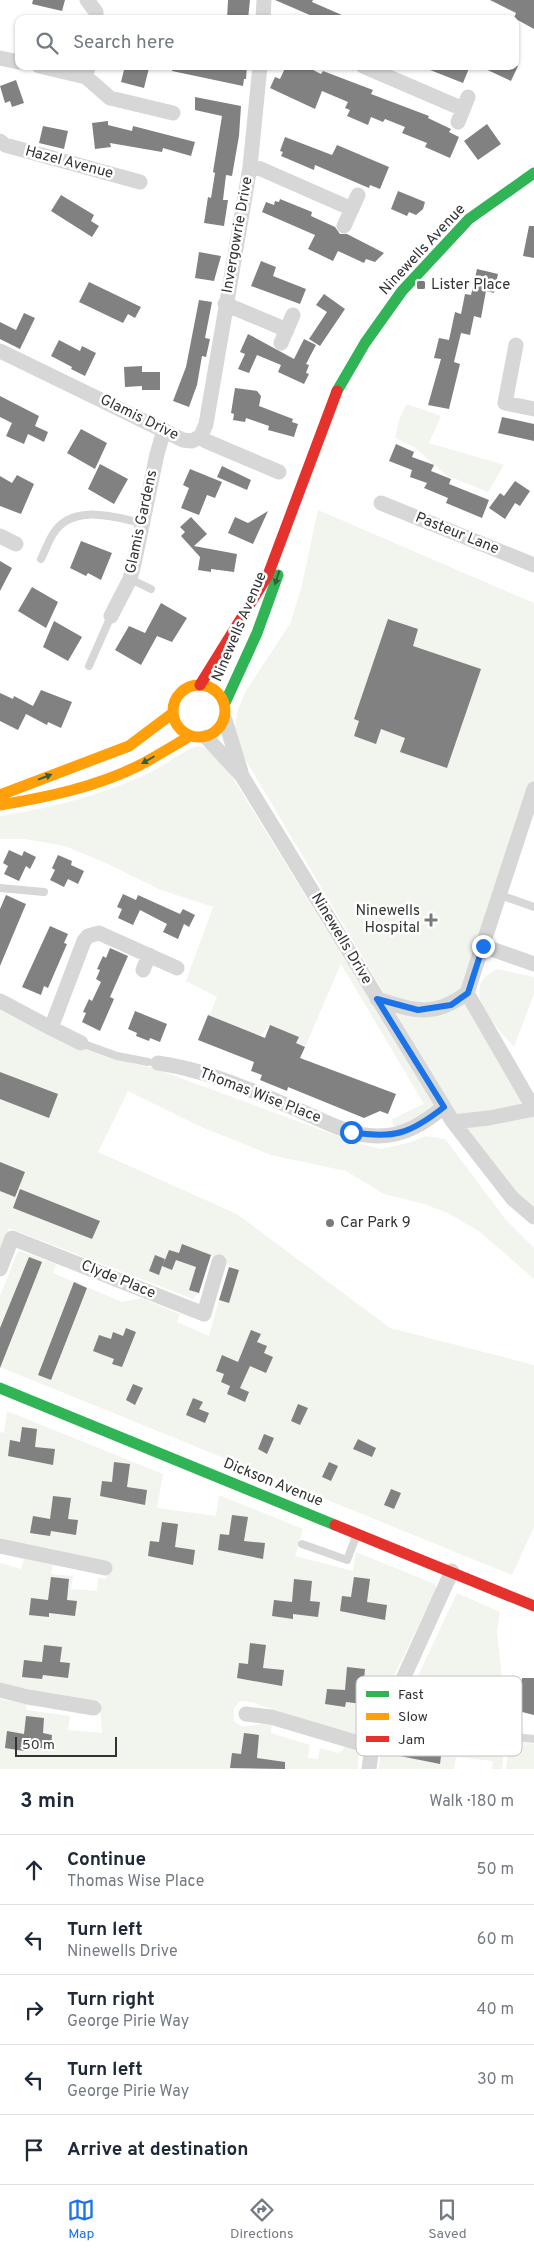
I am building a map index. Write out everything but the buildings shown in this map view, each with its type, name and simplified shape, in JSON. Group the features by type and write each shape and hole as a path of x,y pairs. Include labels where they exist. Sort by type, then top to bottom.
{"street":[{"path":"87,0 96,12 96,15"},
{"path":"263,15 264,0"},
{"path":"0,58 15,61"},
{"name":"Invergowrie Drive","path":"201,436 206,424 225,304 250,167 260,70"},
{"path":"372,70 463,109"},
{"path":"87,71 110,98 173,113"},
{"name":"Hazel Avenue","path":"0,141 5,145 140,182"},
{"name":"Invergowrie Drive","path":"250,167 261,169 355,202 344,226"},
{"name":"Ninewells Avenue","path":"200,685 268,575 337,392 365,343 402,291 469,219 534,173"},
{"name":"Invergowrie Drive","path":"225,304 284,336 293,315"},
{"path":"516,345 505,403 534,409"},
{"name":"Glamis Drive","path":"0,351 183,440 192,440 201,436 206,441 279,472"},
{"name":"Glamis Gardens","path":"111,616 130,579 164,430"},
{"name":"Ninewells Avenue","path":"224,720 225,703 257,633 273,589 317,448"},
{"name":"Pasteur Lane","path":"381,503 534,565"},
{"path":"0,536 16,544"},
{"name":"Ninewells Avenue","path":"0,795 129,746 173,712 180,693 193,686 200,685 215,690 225,703"},
{"path":"173,712 178,727 190,736"},
{"path":"0,805 36,799 86,787 140,764 190,736 206,737 214,733 224,720"},
{"name":"Ninewells Drive","path":"224,720 242,776"},
{"name":"Ninewells Drive","path":"206,737 242,776 453,1122 512,1198 534,1217"},
{"path":"377,999 418,1010 451,1005 468,993 534,789"},
{"path":"51,1028 88,936 99,933 177,968"},
{"path":"483,946 534,964"},
{"path":"143,970 149,955"},
{"path":"453,1122 489,1118 534,1109 468,993"},
{"path":"0,1000 81,1043"},
{"name":"Thomas Wise Place","path":"153,1062 228,1081 351,1132 378,1136 402,1133 424,1123 444,1107"},
{"name":"Clyde Place","path":"0,1269 12,1238 204,1314 219,1262"},
{"name":"Dickson Avenue","path":"0,1388 358,1532 534,1606"},
{"path":"0,1546 105,1568"},
{"path":"404,1676 452,1571"},
{"path":"0,1690 28,1697 94,1708"},
{"path":"246,1714 271,1717 356,1742"},
{"path":"368,1769 370,1756"}],"lane":[{"path":"41,559 54,533 74,518 96,513 142,523"},
{"path":"130,579 151,589"},
{"name":"Glamis Gardens","path":"89,666 111,616"},
{"path":"0,888 44,892"},
{"path":"500,896 534,907"},
{"path":"81,1043 116,1056 153,1062"},
{"path":"302,1544 347,1560 358,1532"}],"shaded area":[{"path":"407,404 441,416 429,443 504,465 488,492 446,475 414,447 395,438 399,420"},
{"name":"Ninewells Hospital","path":"318,510 534,603 534,782 462,991 534,1110 534,1212 514,1195 455,1113 241,752 235,727 238,709 247,689 290,624 301,589"},
{"path":"198,746 210,749 220,757 435,1106 421,1118 394,1128 392,1119 424,1104 341,964 305,1047 296,1043 298,1037 270,1025 260,1036 208,1015 217,997 186,981 213,907 161,890 108,864 65,846 25,839 0,839 0,816 57,805 110,789 147,774"},
{"path":"497,969 534,977 534,994 514,1047 490,1019 480,997 480,986 485,977"},
{"path":"0,1010 74,1045 113,1058 153,1068 357,1143 381,1149 408,1143 426,1136 445,1139 506,1220 534,1248 534,1279 480,1232 448,1213 424,1204 384,1194 346,1171 271,1155 197,1125 128,1091 98,1152 237,1214 390,1328 534,1365 534,1527 512,1575 0,1367 0,1296 17,1253 20,1251 56,1264 53,1273 122,1302 141,1298 180,1314 177,1322 209,1336 219,1300 229,1303 239,1270 201,1251 189,1290 199,1293 193,1299 9,1228 0,1249"},
{"path":"7,1411 163,1474 157,1508 216,1516 219,1495 303,1529 295,1556 353,1571 356,1552 435,1584 436,1589 394,1676 356,1676 356,1737 251,1702 240,1701 234,1708 234,1721 242,1726 272,1723 271,1733 310,1745 308,1758 318,1759 320,1748 339,1753 347,1745 356,1750 356,1756 359,1756 358,1769 0,1769 0,1699 27,1704 26,1710 70,1716 68,1730 102,1733 100,1702 0,1684 0,1563 21,1569 24,1559 53,1565 51,1574 73,1576 71,1589 97,1591 98,1578 106,1579 108,1564 0,1540 0,1432 4,1433"},
{"path":"457,1593 500,1612 497,1632 502,1676 418,1676"},
{"path":"522,1742 534,1744 534,1769 506,1769 508,1756 522,1756"},
{"path":"380,1756 503,1756 502,1769 492,1769 493,1761 456,1757 454,1769 379,1769"}],"traffic: fast":[{"path":"337,391 365,343 402,291 469,219 534,173"},
{"path":"225,703 257,633 278,575"},
{"path":"0,1388 335,1525"}],"traffic: slow":[{"path":"194,685 204,685 218,692 225,706 225,711 225,716 218,730 204,737 194,737 184,733 177,726 173,716 173,706 177,696 184,689 194,685"},
{"path":"0,795 129,746 173,713"},
{"path":"0,805 54,795 123,773 190,736"}],"traffic: jam":[{"path":"200,685 268,575 337,391"},
{"path":"335,1525 534,1606"}],"place":[{"name":"Lister Place","path":"421,285"},
{"name":"Ninewells Hospital","path":"431,920"},
{"name":"Car Park 9","path":"330,1223"}],"route":[{"path":"351,1132 378,1136 402,1133 424,1123 444,1107 377,999 418,1010 438,1009 451,1005 468,993 483,946"}]}
